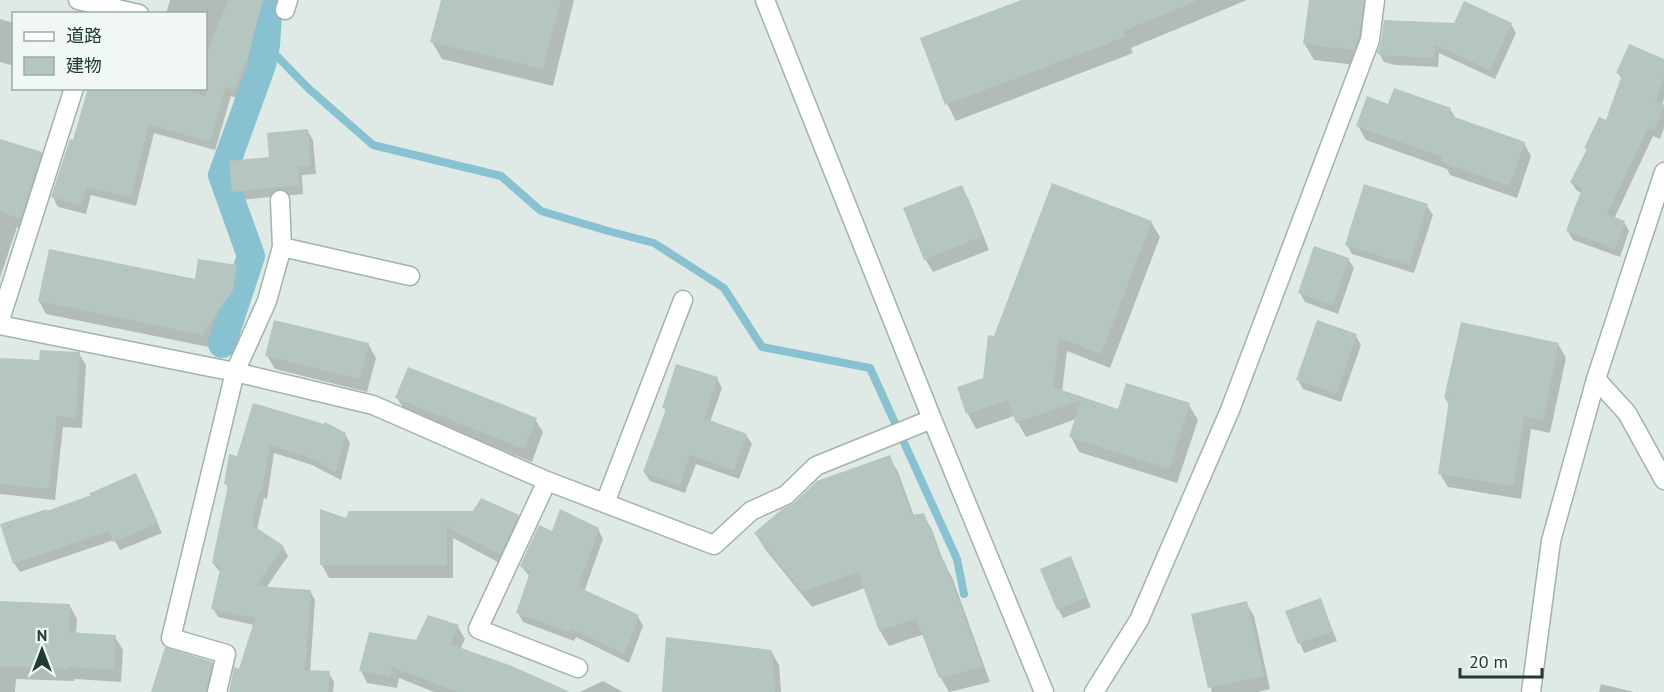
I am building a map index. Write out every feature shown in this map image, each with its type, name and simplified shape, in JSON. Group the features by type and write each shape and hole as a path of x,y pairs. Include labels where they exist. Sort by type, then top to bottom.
{"street":[{"path":"78,0 100,9 123,12"},
{"path":"765,0 1044,692"},
{"path":"1094,692 1139,620 1230,410 1370,40 1375,0"},
{"path":"0,320 73,90"},
{"path":"1531,692 1551,541 1596,379 1664,172"},
{"path":"216,692 226,654 171,638 236,372 267,301 282,247 280,200"},
{"path":"282,247 410,276"},
{"path":"605,503 683,300"},
{"path":"0,325 236,372 373,405 547,481 714,545 752,511 786,495 816,466 932,419"},
{"path":"1596,379 1627,413 1664,480"},
{"path":"547,481 478,630 578,668"}],"building":[{"path":"228,0 263,0 248,56 234,90 226,87 210,142 149,124 131,197 86,187 81,205 51,197 70,139 73,140 87,90 187,90 206,96 207,52"},
{"path":"441,0 561,0 543,69 430,42"},
{"path":"1021,0 1197,1 1123,31 1125,37 945,105 920,38"},
{"path":"1309,0 1364,0 1359,37 1354,50 1303,44"},
{"path":"1464,1 1512,23 1490,70 1435,45 1434,58 1377,54 1384,20 1454,23"},
{"path":"1629,44 1664,59 1664,79 1655,101 1664,104 1655,130 1648,128 1607,214 1625,221 1615,249 1566,231 1582,188 1570,182 1587,149 1584,148 1599,117 1606,120 1622,75 1616,73"},
{"path":"1394,88 1451,108 1449,115 1525,142 1509,186 1441,162 1442,157 1356,126 1367,96 1388,104"},
{"path":"308,129 311,165 298,167 299,185 232,192 229,161 269,157 267,133"},
{"path":"0,139 42,152 21,219 0,211"},
{"path":"1052,183 1152,221 1101,354 1059,338 1053,387 1118,409 1126,383 1190,403 1169,469 1069,437 1081,400 1016,423 1008,400 966,414 957,387 983,378 988,335 994,336"},
{"path":"1364,184 1428,204 1409,265 1345,245"},
{"path":"962,185 983,236 924,260 903,208"},
{"path":"1314,246 1349,258 1333,305 1298,293"},
{"path":"49,249 195,279 198,259 237,265 233,290 202,335 38,301"},
{"path":"274,320 369,343 360,379 265,356"},
{"path":"1317,320 1357,334 1336,394 1296,380"},
{"path":"1461,322 1559,343 1543,420 1524,416 1514,486 1438,474 1449,400 1444,398"},
{"path":"40,350 80,352 76,418 57,416 49,489 0,484 0,358 39,360"},
{"path":"676,364 718,377 704,418 747,434 734,471 690,455 680,485 643,472 666,409 662,408"},
{"path":"408,367 537,418 524,449 395,398"},
{"path":"253,403 324,424 325,422 346,433 336,472 306,456 270,445 262,491 259,490 252,525 284,546 257,586 311,590 305,670 330,671 328,692 229,692 234,667 239,669 255,618 211,609 221,565 212,563 228,485 224,484 229,454 237,456"},
{"path":"890,455 912,515 924,513 942,560 944,560 983,667 939,678 916,619 879,631 858,572 802,592 754,533 782,509 794,503 817,481"},
{"path":"136,473 158,523 113,542 109,531 13,564 0,524 47,509 47,511 94,494 88,494"},
{"path":"481,498 519,515 500,555 447,527 447,565 320,565 320,509 346,518 349,511 473,511"},
{"path":"560,509 599,528 578,587 639,615 624,654 571,629 569,632 516,613 530,572 520,566 539,525 552,531"},
{"path":"1071,556 1087,597 1057,610 1040,569"},
{"path":"1321,598 1333,632 1298,644 1285,611"},
{"path":"0,601 70,604 69,632 116,635 114,670 0,666"},
{"path":"1247,601 1264,676 1208,688 1191,614"},
{"path":"428,615 459,625 450,644 512,666 570,692 457,692 392,667 390,676 359,671 369,632 416,640"},
{"path":"666,637 772,650 775,692 662,692"},
{"path":"165,647 213,662 206,692 151,692"}],"waterway":[{"path":"222,344 251,256 222,175 262,65 268,15 273,0"},
{"path":"266,45 309,89 373,145 501,176 541,211 654,243 724,288 762,347 870,368 957,559 964,594"}]}
